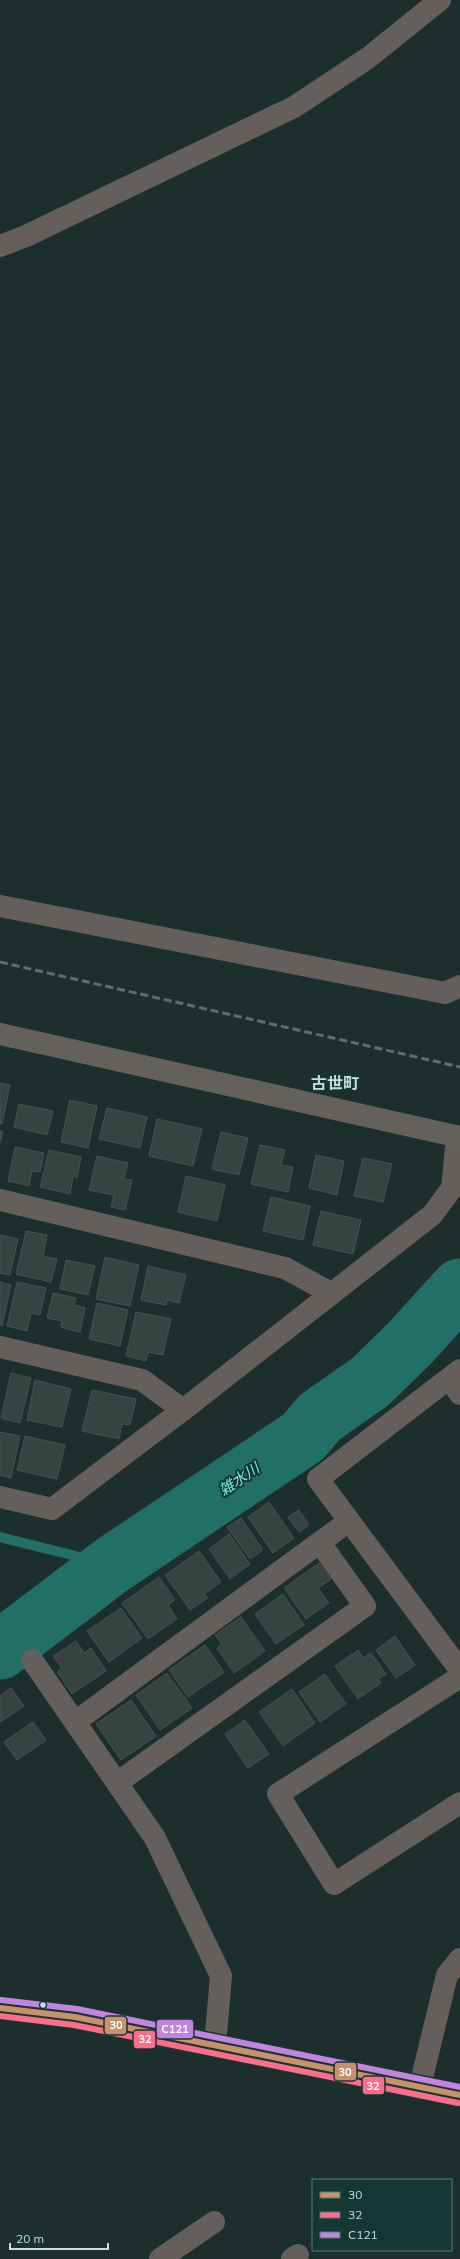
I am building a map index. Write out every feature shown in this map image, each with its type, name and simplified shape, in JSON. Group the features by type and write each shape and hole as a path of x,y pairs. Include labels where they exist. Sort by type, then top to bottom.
{"street":[{"path":"0,246 26,236 294,107 368,58 440,0"},
{"path":"0,906 445,993 460,986"},
{"path":"0,1034 459,1137 452,1188 432,1215 183,1410 52,1509 0,1497"},
{"path":"0,1200 285,1268 331,1293"},
{"path":"0,1347 142,1380 183,1410"},
{"path":"456,1381 318,1479 460,1670"},
{"path":"75,1722 349,1521"},
{"path":"117,1783 365,1606 320,1543"},
{"path":"32,1660 155,1838 221,1976 215,2046"},
{"path":"460,1677 278,1794 334,1884 460,1803"},
{"path":"420,2086 447,1975 460,1959"},
{"path":"0,2008 75,2017 460,2095"},
{"path":"160,2259 214,2222"}],"building":[{"path":"0,1083 10,1085 2,1124 0,1124"},
{"path":"70,1100 97,1106 88,1148 61,1142"},
{"path":"19,1104 53,1111 47,1135 14,1127"},
{"path":"107,1108 147,1117 140,1148 99,1139"},
{"path":"157,1119 202,1129 193,1166 149,1156"},
{"path":"0,1131 3,1131 0,1143"},
{"path":"221,1132 248,1138 239,1175 212,1169"},
{"path":"260,1145 285,1150 281,1165 293,1167 288,1192 251,1184"},
{"path":"15,1147 44,1153 40,1172 32,1171 29,1186 8,1181"},
{"path":"49,1150 81,1157 77,1178 73,1176 70,1194 40,1187"},
{"path":"316,1155 344,1161 337,1195 309,1188"},
{"path":"97,1156 128,1163 124,1179 132,1180 125,1210 111,1207 114,1195 89,1190"},
{"path":"363,1158 392,1164 383,1202 354,1196"},
{"path":"186,1176 225,1185 217,1221 178,1212"},
{"path":"271,1197 310,1206 303,1240 263,1231"},
{"path":"321,1211 361,1220 353,1254 313,1245"},
{"path":"26,1231 47,1235 43,1256 57,1259 51,1282 16,1274"},
{"path":"0,1235 18,1239 10,1275 0,1273"},
{"path":"105,1257 139,1265 130,1306 96,1299"},
{"path":"66,1260 95,1266 88,1295 60,1289"},
{"path":"148,1266 186,1275 179,1303 167,1300 166,1305 141,1300"},
{"path":"0,1282 11,1285 2,1326 0,1325"},
{"path":"17,1282 46,1288 40,1315 31,1313 27,1331 7,1326"},
{"path":"53,1293 76,1298 74,1305 85,1308 80,1332 61,1327 62,1321 47,1318"},
{"path":"97,1303 128,1310 120,1346 89,1339"},
{"path":"136,1312 171,1319 163,1355 148,1352 146,1361 126,1356"},
{"path":"11,1373 31,1378 20,1423 1,1418"},
{"path":"35,1380 71,1389 62,1427 27,1420"},
{"path":"92,1390 136,1399 130,1425 122,1424 119,1439 82,1431"},
{"path":"0,1432 20,1436 11,1478 0,1475"},
{"path":"25,1436 65,1445 57,1479 17,1470"},
{"path":"269,1502 294,1538 273,1553 248,1517"},
{"path":"299,1510 309,1525 299,1532 288,1517"},
{"path":"241,1518 263,1550 250,1559 227,1527"},
{"path":"229,1534 250,1564 230,1579 209,1549"},
{"path":"199,1551 221,1582 204,1594 208,1598 190,1610 165,1575"},
{"path":"319,1563 331,1579 318,1588 329,1603 306,1619 284,1588"},
{"path":"159,1577 175,1600 168,1605 177,1619 148,1639 122,1603"},
{"path":"283,1594 304,1625 276,1644 255,1614"},
{"path":"121,1608 142,1638 109,1662 87,1631"},
{"path":"241,1617 265,1651 234,1673 217,1648 222,1644 215,1635"},
{"path":"395,1636 415,1665 396,1678 376,1650"},
{"path":"76,1641 84,1653 91,1648 106,1671 72,1694 57,1672 62,1668 53,1656"},
{"path":"205,1645 224,1672 188,1697 169,1670"},
{"path":"358,1650 363,1658 371,1653 386,1674 378,1679 381,1683 358,1699 335,1666"},
{"path":"167,1673 192,1708 160,1730 136,1695"},
{"path":"325,1674 346,1704 320,1722 299,1692"},
{"path":"11,1688 24,1706 0,1722 0,1696"},
{"path":"292,1689 315,1723 283,1746 259,1712"},
{"path":"131,1700 156,1736 121,1760 96,1724"},
{"path":"245,1720 269,1754 248,1768 225,1734"},
{"path":"33,1722 46,1740 17,1760 4,1742"}],"waterway":[{"name":"雑水川","path":"0,1650 112,1565 303,1437 320,1417 370,1382 410,1343 460,1288"},
{"path":"0,1537 112,1565"}],"railway":[{"path":"0,962 460,1067"}],"transit line":[{"name":"C121","path":"1,2000 77,2009 460,2087"},
{"name":"30","path":"0,2008 75,2017 460,2095"},
{"name":"32","path":"0,2016 74,2025 458,2103"}],"district":[{"name":"古世町","path":"335,1083"}]}
